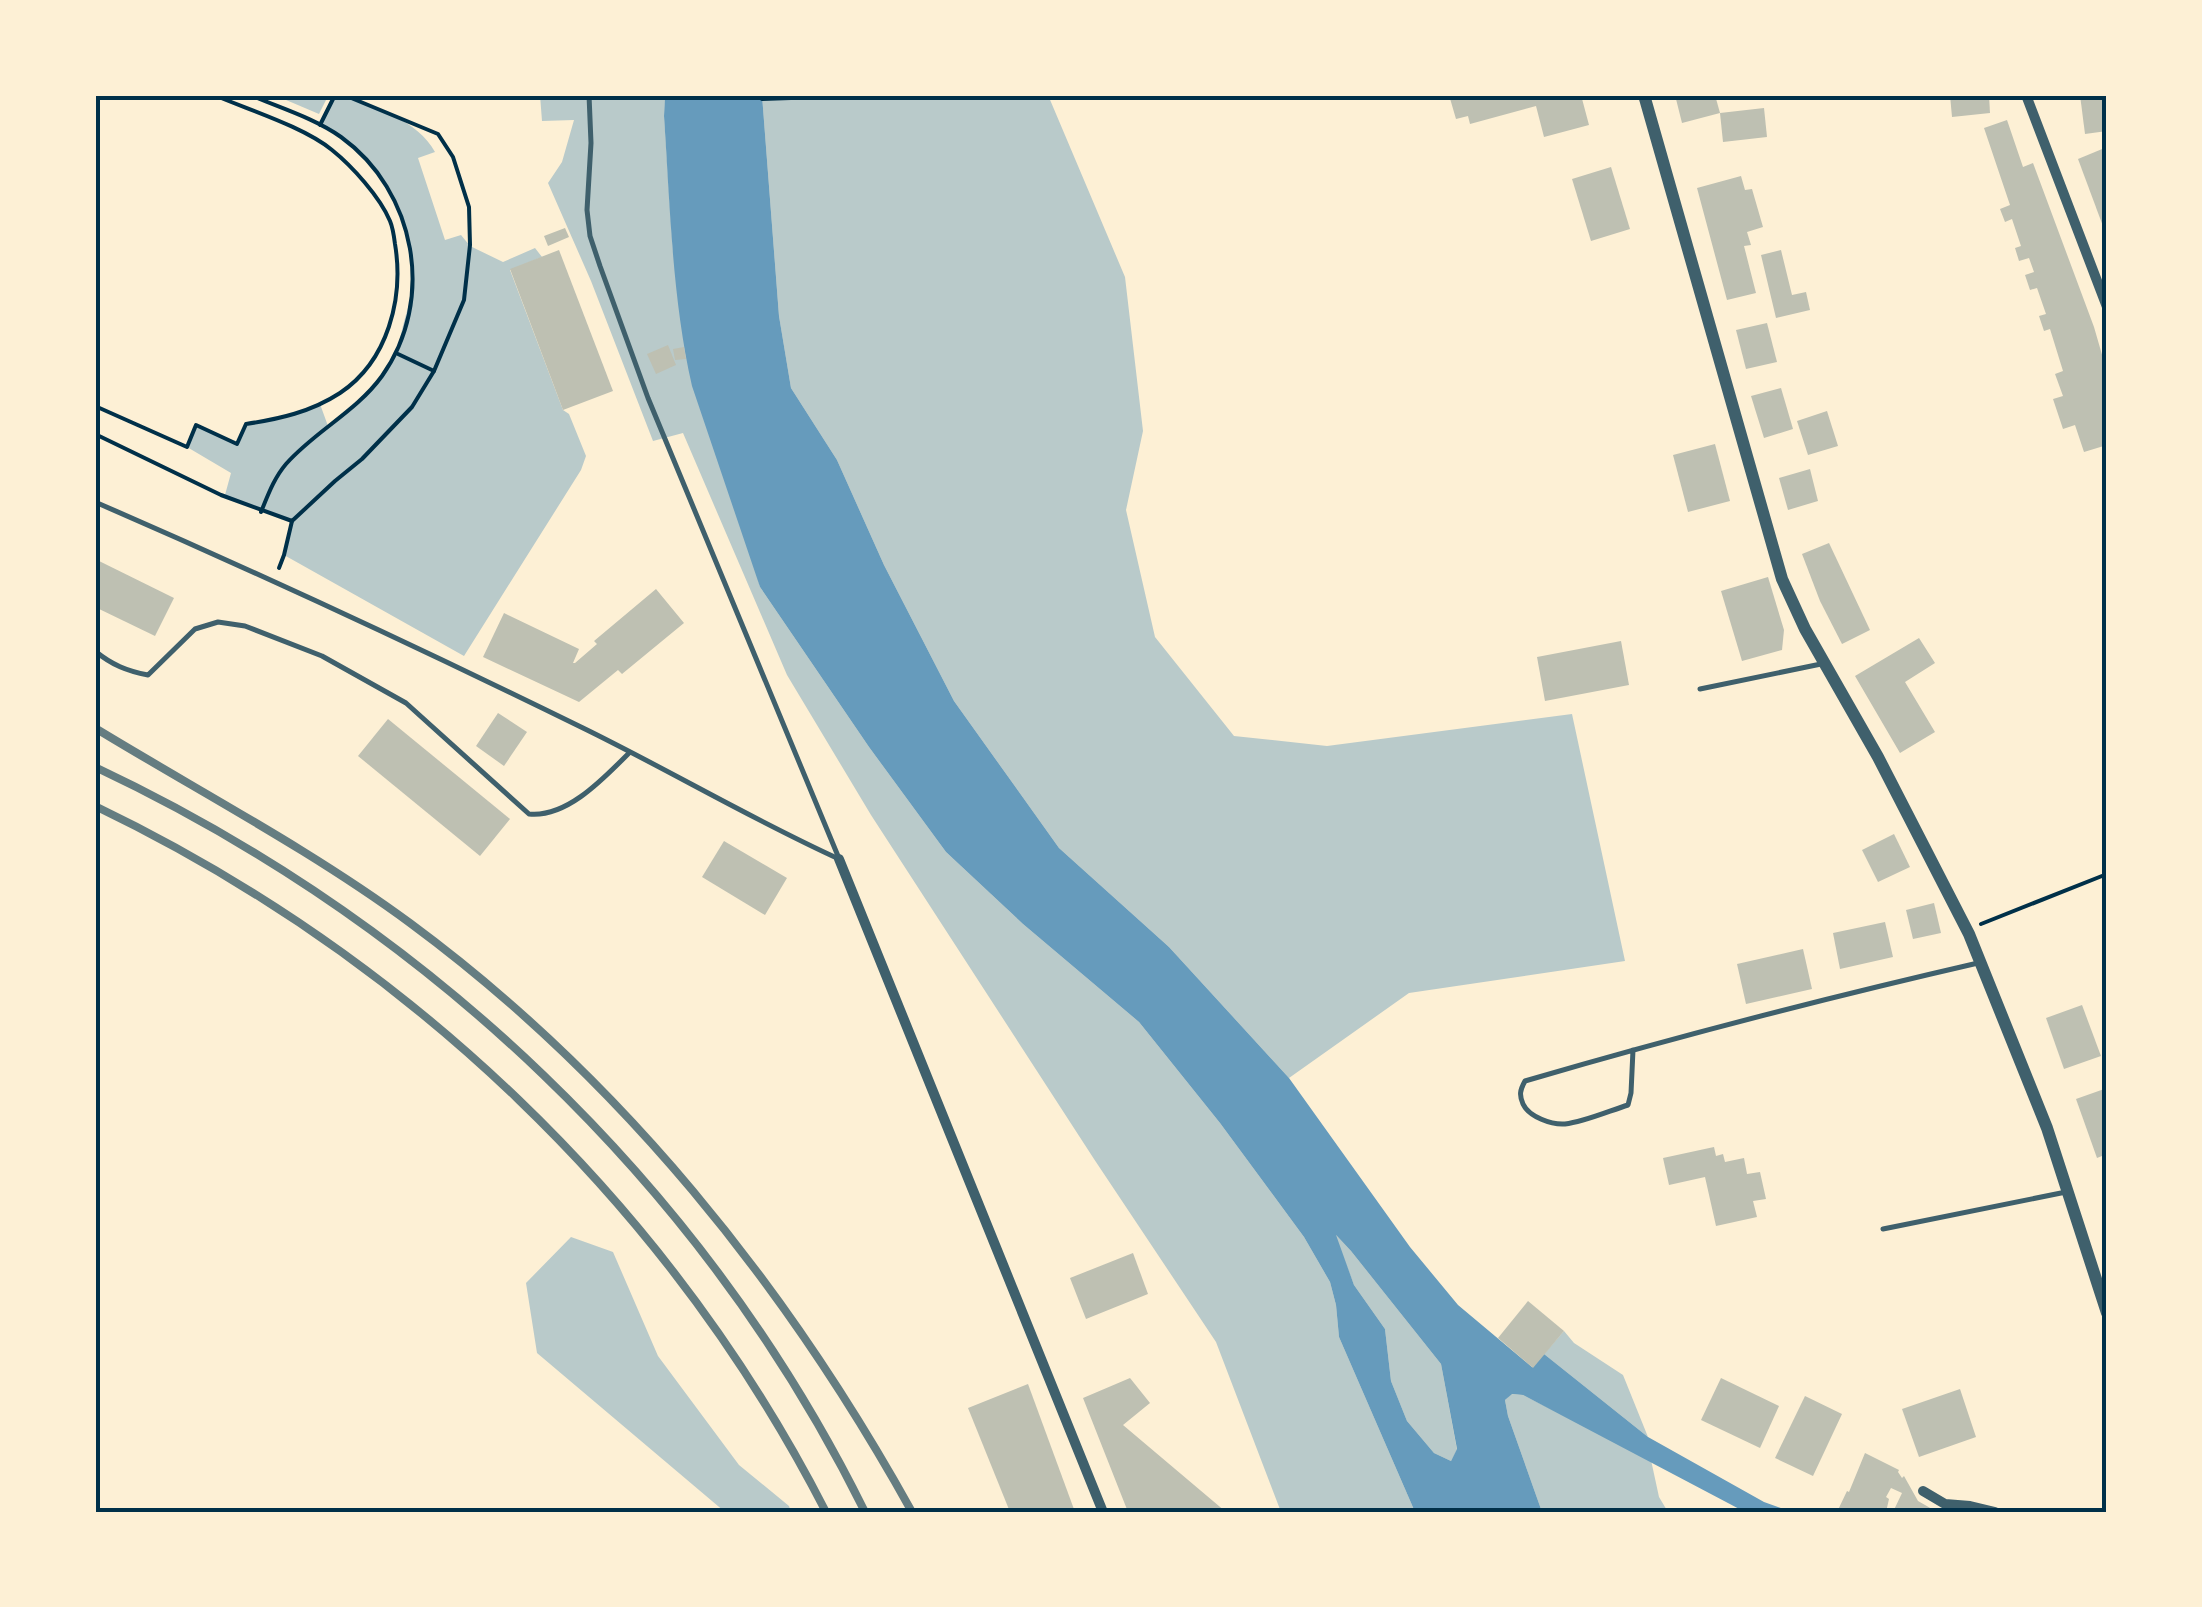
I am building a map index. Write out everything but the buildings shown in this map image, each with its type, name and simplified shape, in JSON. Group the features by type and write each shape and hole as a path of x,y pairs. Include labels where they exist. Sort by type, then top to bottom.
{"street":[{"path":"1644,95 1782,578 1804,629 1878,756 1967,930 2046,1128 2107,1312"},
{"path":"2026,95 2107,307"},
{"path":"839,859 1103,1512"},
{"path":"1923,1491 1945,1504 1995,1512"}],"lane":[{"path":"589,95 590,236 648,398 839,859"},
{"path":"95,502 233,561 629,752 839,859"},
{"path":"95,651 110,664 148,675 196,630 218,622 244,626 322,656 406,704 530,814 555,810 593,790 629,752"},
{"path":"1700,689 1824,663"},
{"path":"1633,1050 1628,1105 1563,1124 1526,1110 1520,1090 1526,1081 1633,1050 1872,987 1981,963"},
{"path":"1883,1229 2067,1192"}],"path":[{"path":"95,406 187,447 196,425 237,444 246,424 286,418 342,392 362,374 380,348 393,318 399,287 398,263 391,222 373,192 333,151 314,138 214,95"},
{"path":"250,95 320,124 371,165 389,187 404,219 413,285 410,316 381,378 284,467 261,512"},
{"path":"269,103 272,95"},
{"path":"320,124 334,95"},
{"path":"272,581 284,555 292,521 362,460 412,407 434,371 464,300 470,246 469,207 453,157 438,134 344,95"},
{"path":"762,98 794,95"},
{"path":"396,353 434,371"},
{"path":"95,434 221,495 292,521"},
{"path":"1967,930 2107,874"}],"shaded area":[{"path":"280,95 319,95 327,98 319,114"},
{"path":"335,95 395,116 427,141 435,152 418,158 445,240 461,235 470,246 503,262 535,248 542,257 510,270 563,410 569,414 586,456 581,470 464,656 284,555 292,521 225,495 231,473 187,447 196,425 237,444 246,424 286,418 320,404 328,426 367,394 396,353 413,284 408,234 395,197 375,168 320,125"},
{"path":"540,95 665,95 673,252 760,587 946,852 1023,924 1139,1022 1304,1237 1330,1282 1339,1337 1415,1512 1281,1512 1216,1342 871,815 787,675 683,433 653,441 548,183 562,162 574,120 542,121"},
{"path":"762,95 1048,95 1125,277 1143,431 1126,510 1155,637 1234,736 1327,746 1572,714 1625,961 1409,993 1289,1078 1169,947 1059,848 954,701 884,565 837,460 791,388 779,316"},
{"path":"1334,1233 1441,1364 1457,1450 1451,1461 1434,1453 1407,1421 1391,1381 1385,1329 1354,1285"},
{"path":"571,1237 613,1252 658,1356 739,1465 789,1506 791,1512 725,1512 537,1353 526,1283"},
{"path":"1564,1331 1574,1343 1623,1375 1648,1437 1544,1354"},
{"path":"1511,1394 1523,1395 1651,1460 1659,1497 1668,1512 1542,1512 1508,1416 1505,1400"}],"water":[{"path":"665,95 762,95 779,316 791,388 837,460 884,565 954,701 1059,848 1169,947 1289,1078 1410,1247 1458,1305 1532,1367 1544,1354 1648,1437 1764,1502 1792,1512 1745,1512 1523,1395 1512,1394 1505,1400 1508,1416 1542,1512 1415,1512 1339,1337 1330,1282 1304,1237 1139,1022 1023,924 946,852 760,587 692,386 685,353","holes":["1336,1235 1441,1364 1457,1449 1451,1461 1434,1453 1407,1421 1391,1381 1385,1329 1354,1285"]}],"railway":[{"path":"95,728 372,896 487,984 559,1048 692,1190 753,1267 810,1346 912,1512"},
{"path":"95,767 216,830 332,903 441,985 543,1075 637,1173 722,1279 799,1392 865,1512"},
{"path":"95,806 209,867 318,936 421,1014 518,1099 607,1192 689,1292 762,1399 826,1512"}]}
